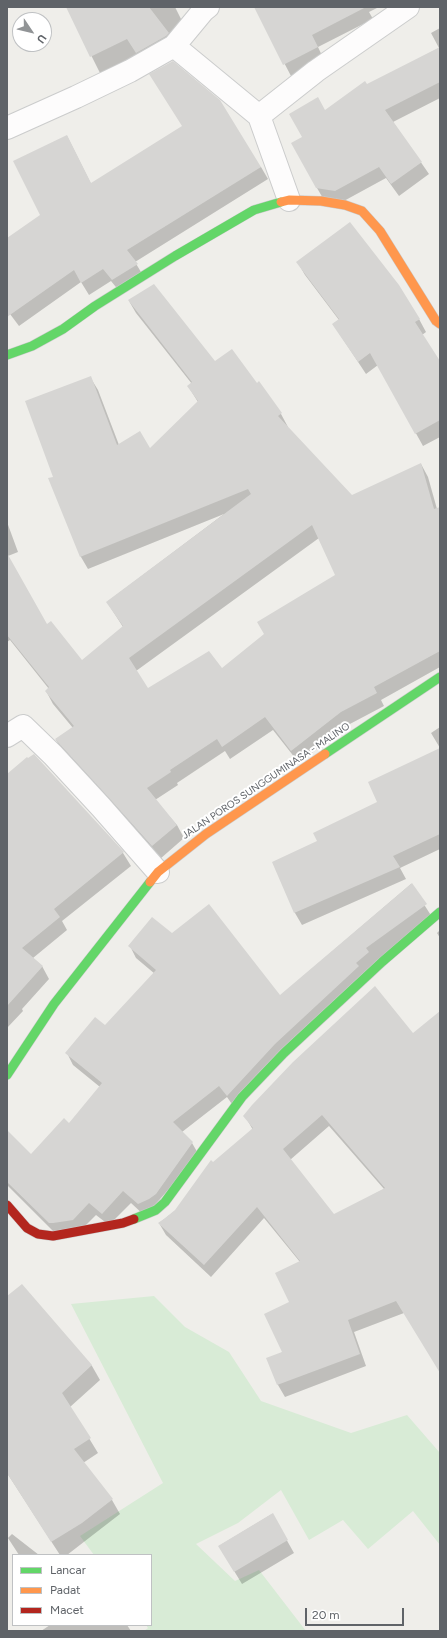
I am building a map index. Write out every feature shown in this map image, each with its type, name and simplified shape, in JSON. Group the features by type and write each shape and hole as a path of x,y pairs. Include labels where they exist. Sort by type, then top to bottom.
{"street":[{"path":"7,128 130,71 174,46 208,7"},
{"path":"259,116 316,71 408,7"},
{"path":"174,46 259,116 289,200"},
{"path":"7,354 32,346 63,329 95,306 175,256 254,210 289,200 345,205 362,211 380,230 436,321 440,324"},
{"name":"JALAN POROS SUNGGUMINASA - MALINO","path":"7,1075 54,1004 158,872 206,834 440,677"},
{"path":"7,736 23,726 53,755 158,872"},
{"path":"7,1206 26,1228 38,1234 53,1236 123,1223 145,1216 156,1210 165,1202 242,1098 284,1053 382,962 440,912"}],"green space":[{"path":"154,1296 185,1327 229,1352 261,1401 351,1433 407,1415 440,1453 440,1545 413,1511 368,1549 343,1520 309,1540 281,1490 238,1523 196,1544 235,1581 259,1570 306,1631 144,1631 148,1628 147,1626 152,1626 152,1554 93,1554 80,1536 163,1483 71,1304"}],"building":[{"path":"66,7 149,7 169,33 136,53 127,39 90,57"},
{"path":"254,7 366,7 312,35 318,47 283,65"},
{"path":"440,47 440,82 385,110 422,162 391,184 379,167 335,191 316,188 291,143 302,137 289,114 318,97 325,110 365,81 367,84"},
{"path":"173,61 220,100 261,167 127,250 138,264 112,280 103,269 81,283 74,270 7,317 7,238 40,215 13,161 67,135 91,183 182,126 149,74"},
{"path":"350,222 399,285 420,319 415,322 440,361 440,420 415,434 370,353 358,362 332,324 339,319 296,262"},
{"path":"154,284 215,361 232,349 257,383 259,381 282,413 278,416 352,495 421,463 434,509 440,507 440,651 374,687 377,693 341,712 291,751 265,717 222,747 217,739 170,770 171,772 147,788 177,825 152,846 55,739 74,726 45,691 49,687 7,635 7,553 47,624 51,621 82,660 123,626 106,602 251,494 248,489 80,557 48,478 53,477 25,401 91,376 117,445 140,431 150,448 198,401 187,386 192,382 128,300","holes":["312,525 335,575 257,622 264,634 222,668 209,651 148,688 129,658"]},
{"path":"440,748 440,834 393,856 400,867 294,913 272,862 317,841 313,833 377,802 368,782"},
{"path":"34,754 124,852 54,909 60,917 22,948 43,966 7,1006 7,774 27,757 28,758"},
{"path":"412,883 427,904 366,948 369,952 356,963 359,966 275,1044 227,1096 219,1086 173,1122 193,1142 156,1194 138,1204 123,1191 102,1214 89,1203 73,1220 49,1223 7,1182 7,1130 31,1154 64,1118 69,1123 102,1083 65,1053 95,1017 105,1025 156,970 128,946 152,917 172,933 209,904 280,995"},
{"path":"375,986 413,1033 440,1011 440,1373 396,1301 348,1320 360,1354 277,1385 266,1358 282,1352 264,1314 289,1302 275,1273 300,1261 257,1207 204,1265 158,1223 175,1210 211,1160 213,1162 253,1128 243,1116 293,1062","holes":["322,1115 385,1188 334,1214 283,1149"]},
{"path":"22,1284 92,1365 62,1393 91,1438 74,1449 113,1499 82,1523 51,1542 7,1473 7,1296"},
{"path":"273,1513 288,1540 234,1572 218,1546"}],"traffic: fast":[{"path":"7,355 32,346 63,329 95,306 175,256 254,210 281,202"},
{"path":"325,754 440,677"},
{"path":"7,1075 54,1004 150,882"},
{"path":"134,1219 156,1210 165,1202 242,1097 284,1053 382,962 440,912"}],"traffic: slow":[{"path":"281,202 289,200 321,201 345,205 362,211 380,231 436,321 440,324"},
{"path":"150,882 158,872 206,834 325,754"}],"traffic: jam":[{"path":"7,1205 27,1228 38,1234 53,1236 123,1223 134,1219"}]}
